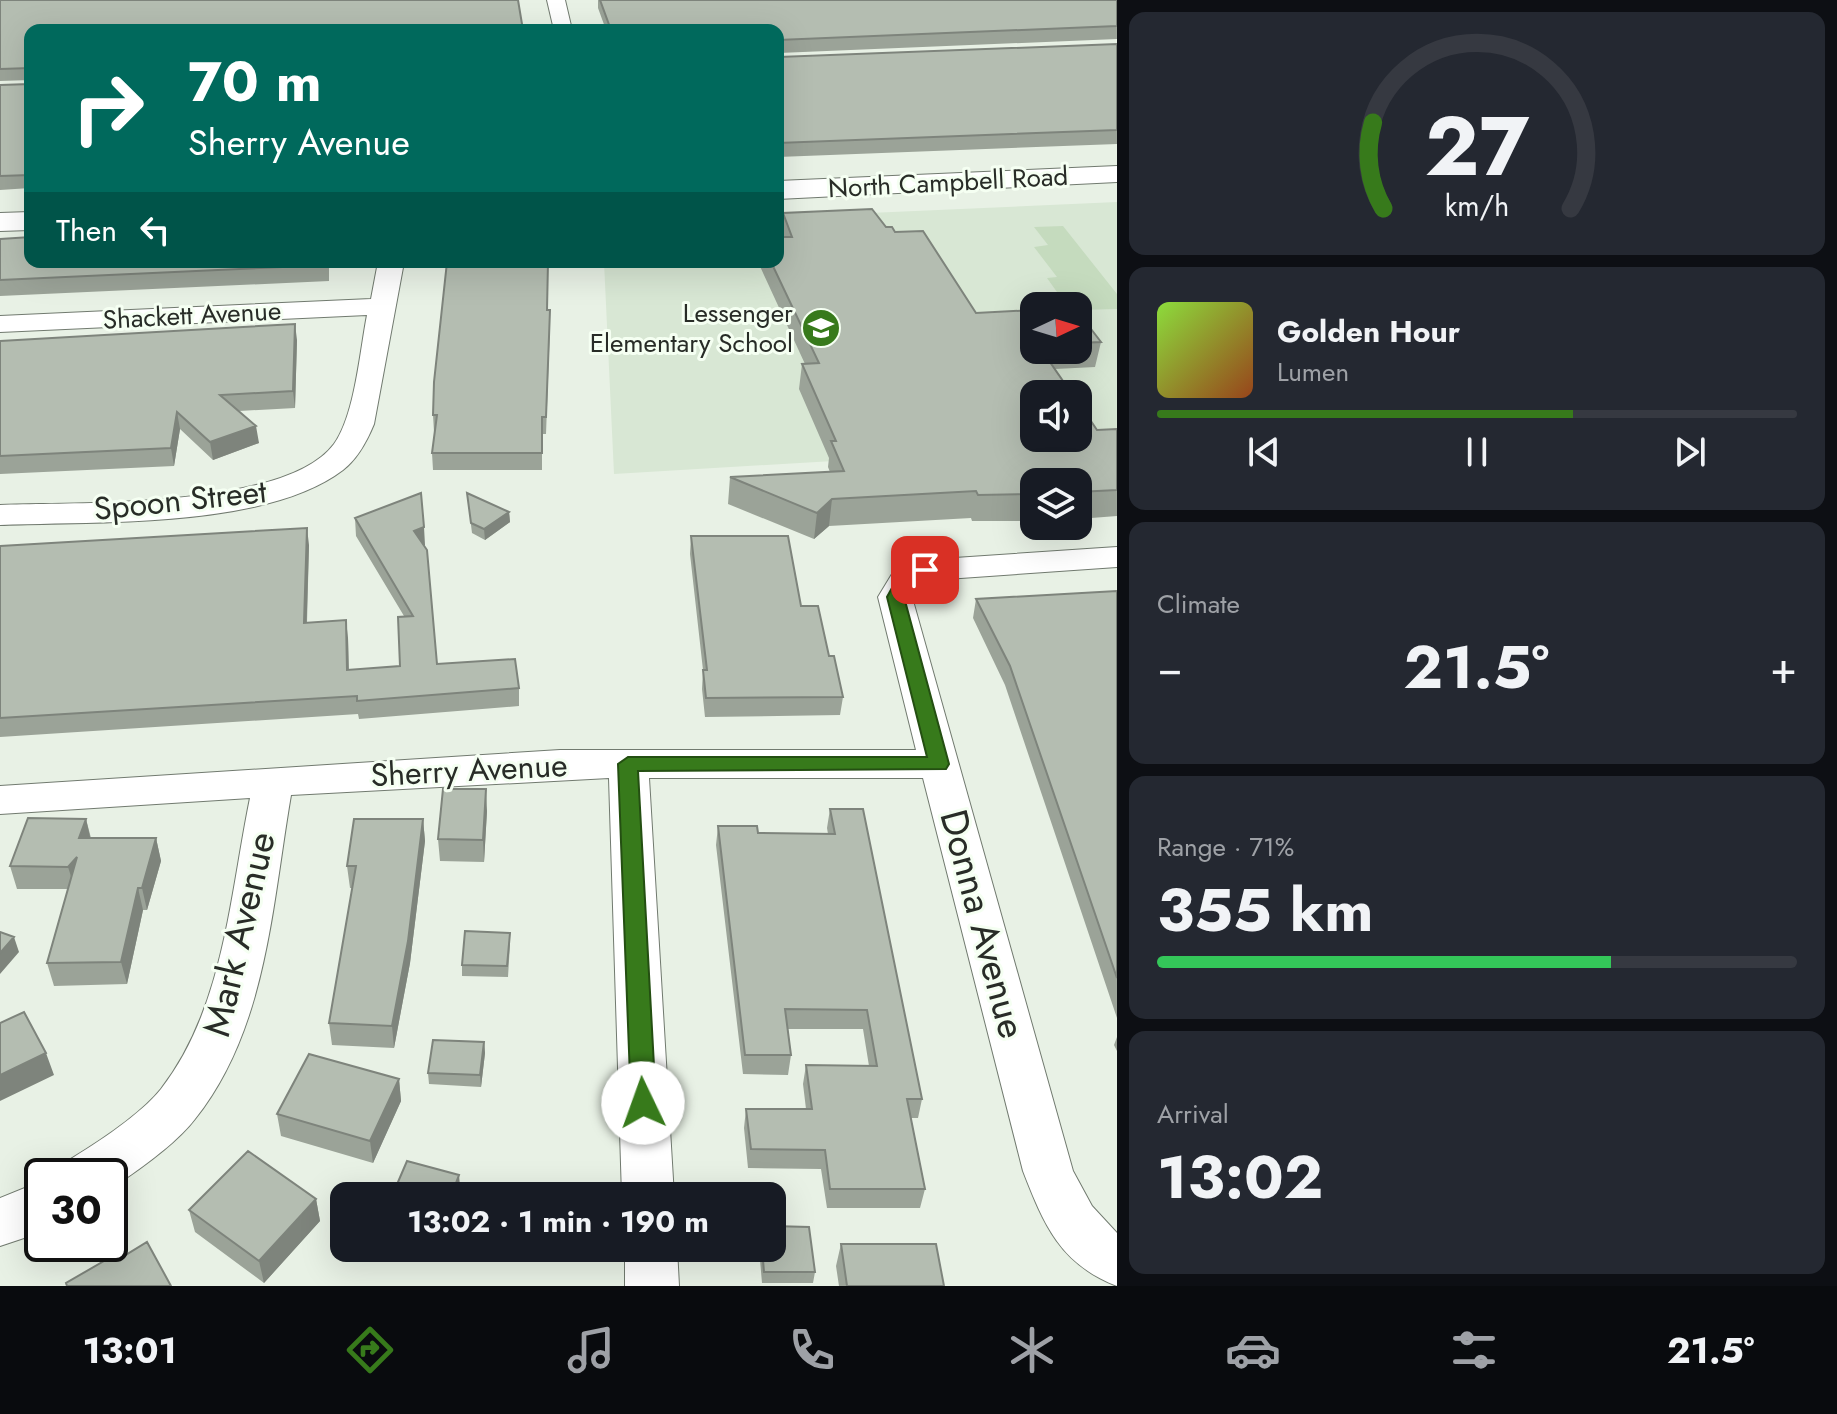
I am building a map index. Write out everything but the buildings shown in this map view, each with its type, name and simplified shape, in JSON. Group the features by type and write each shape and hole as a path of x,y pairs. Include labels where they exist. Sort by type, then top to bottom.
{"street":[{"path":"556,0 562,24"},
{"name":"North Campbell Road","path":"784,190 1117,174"},
{"path":"0,222 24,221"},
{"name":"Spoon Street","path":"0,515 231,501 271,493 329,466 349,447 359,424 390,268"},
{"name":"Shackett Avenue","path":"0,324 383,306"},
{"name":"Donna Avenue","path":"1114,1260 1089,1240 1063,1208 1048,1171 895,597 899,587 911,576 939,569 1117,557"},
{"name":"Sherry Avenue","path":"0,800 547,764 939,764"},
{"path":"628,764 647,1182"},
{"name":"Mark Avenue","path":"114,1158 177,1106 219,1040 236,981 273,782"},
{"path":"0,1222 24,1215"},
{"path":"651,1262 652,1286"}],"shaded area":[{"name":"Lessenger Elementary School","path":"1117,202 1117,444 1092,445 1092,380 1020,380 1020,450 614,474 604,268 784,268 784,217"},
{"path":"1063,226 1117,294 1117,309 1092,310 1092,292 1057,292 1047,278 1057,277 1034,247 1048,245 1034,227"}],"place":[{"name":"Lessenger Elementary School","path":"821,328"}],"route":[{"path":"643,1103 628,764 939,764 895,597 904,581 925,570"}]}
